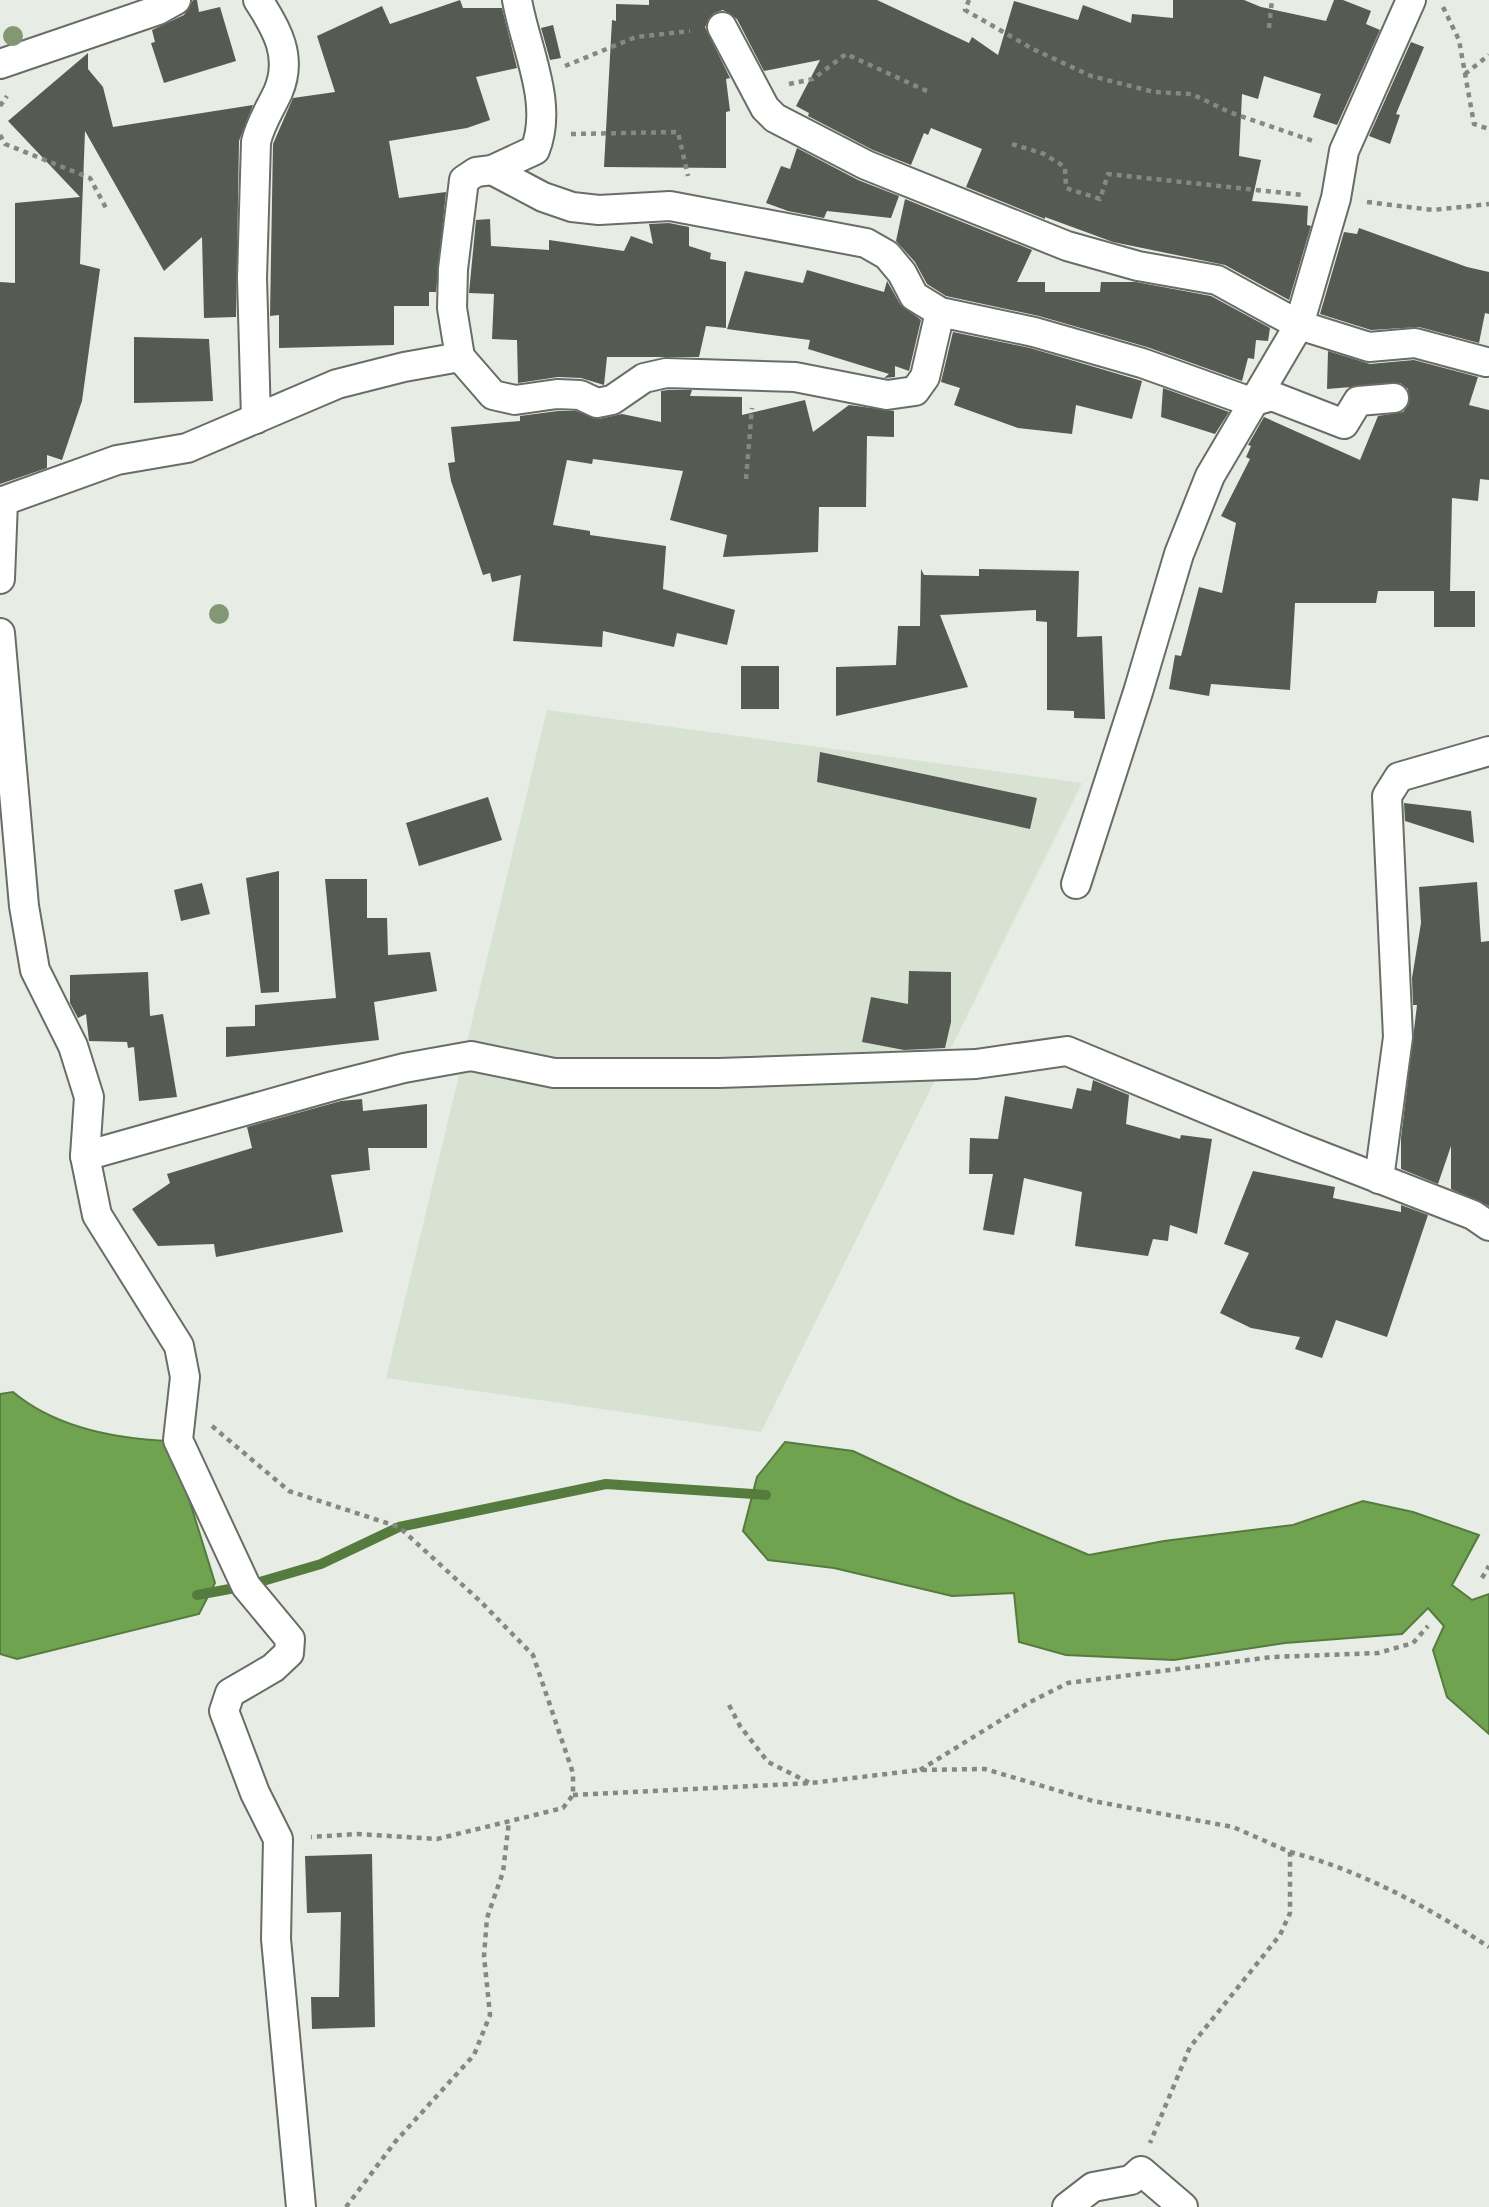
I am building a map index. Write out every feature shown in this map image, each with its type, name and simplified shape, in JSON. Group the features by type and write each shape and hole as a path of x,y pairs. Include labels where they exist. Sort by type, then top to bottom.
{"street":[{"path":"0,64 158,10 176,0"},
{"path":"256,419 252,278 256,142 284,77 285,60 277,28 258,0"},
{"path":"517,0 536,77 542,133 535,150 492,170 476,172 464,180 453,269 452,308 460,357 493,396 515,400 557,394 580,396 597,403 612,400 643,378 666,373 795,377 887,395 915,391 925,377 940,312"},
{"path":"1076,884 1135,704 1179,554 1210,476 1299,324 1336,198 1344,151 1411,0"},
{"path":"722,27 765,108 775,118 866,165 1067,246 1138,266 1217,280 1299,324 1369,347 1415,342 1486,362"},
{"path":"492,170 543,197 572,207 599,210 670,206 866,243 887,255 902,273 914,296 940,312 1034,332 1142,363 1251,402 1272,396 1344,424 1357,401 1394,398"},
{"path":"0,579 1,501 117,460 187,448 337,384 404,367 460,357"},
{"path":"0,633 24,906 35,970 73,1046 89,1097 85,1156 97,1215 179,1346 185,1377 178,1440 246,1586 290,1639 289,1653 274,1668 230,1693 224,1711 255,1793 278,1839 276,1939 301,2207"},
{"path":"1379,1179 1398,1037 1387,796 1399,777 1489,751"},
{"path":"85,1156 333,1086 404,1068 471,1056 554,1073 719,1073 976,1064 1067,1051 1473,1215 1489,1226"},
{"path":"1067,2207 1093,2187 1131,2180 1141,2171 1183,2207"}],"path":[{"path":"969,0 965,10 1033,49 1091,76 1154,92 1192,94 1229,112 1344,151"},
{"path":"1269,28 1272,0"},
{"path":"1439,0 1459,40 1474,124 1489,129"},
{"path":"536,77 636,37 722,27"},
{"path":"757,91 813,79 846,54 931,93"},
{"path":"1465,74 1489,55"},
{"path":"542,133 678,132 693,209"},
{"path":"0,135 5,144 90,178 106,208"},
{"path":"1012,144 1044,154 1065,167 1066,188 1100,200 1108,174 1433,210 1489,204"},
{"path":"746,479 755,376"},
{"path":"181,1400 289,1491 399,1527 489,1610 533,1655 573,1773 573,1795 562,1808 437,1839 357,1834 278,1839"},
{"path":"1482,1578 1489,1566"},
{"path":"920,1770 1030,1702 1068,1683 1272,1657 1378,1653 1413,1643 1429,1626"},
{"path":"729,1704 740,1726 768,1762 811,1783"},
{"path":"573,1795 811,1783 920,1770 985,1769 1093,1801 1233,1827 1290,1852 1333,1863 1454,1924 1489,1947"},
{"path":"346,2207 395,2141 474,2055 490,2015 484,1956 488,1918 503,1872 509,1821"},
{"path":"1141,2171 1157,2120 1190,2047 1280,1935 1290,1913 1290,1852"}],"shaded area":[{"path":"547,710 1082,783 761,1432 386,1378"},
{"path":"13,1392 48,1415 67,1423 129,1438 171,1441 215,1583 199,1614 17,1659 0,1654 0,1394"},
{"path":"785,1442 853,1451 958,1500 1089,1555 1164,1541 1293,1525 1363,1501 1413,1512 1479,1535 1452,1585 1472,1600 1489,1594 1489,1734 1447,1697 1433,1650 1444,1626 1428,1608 1402,1634 1285,1643 1174,1660 1066,1655 1019,1642 1014,1593 952,1596 834,1568 768,1560 743,1531 757,1477"}],"building":[{"path":"193,0 197,0 199,12 220,7 236,61 164,83 151,43 155,42 152,30 184,15"},
{"path":"460,0 463,8 502,8 517,68 476,77 490,120 467,128 389,141 399,198 446,192 436,292 429,292 429,306 394,306 394,345 279,348 279,315 270,316 273,144 293,98 335,92 317,36 382,6 390,24"},
{"path":"649,0 877,0 969,43 972,37 998,55 1014,1 1078,20 1083,5 1131,23 1132,14 1173,18 1173,0 1244,0 1261,7 1326,21 1334,0 1343,0 1371,11 1366,24 1380,30 1337,125 1313,117 1321,94 1264,76 1258,99 1242,94 1239,156 1261,160 1252,201 1308,206 1307,225 1311,226 1289,300 1225,265 1113,242 1045,219 966,187 982,149 931,128 928,135 924,133 911,165 873,150 808,116 809,113 796,106 820,60 764,71 737,19 723,10 714,13 705,27 730,78 726,79 730,111 726,112 726,168 604,167 612,20 616,21 616,4 649,5"},
{"path":"553,25 561,58 550,60 541,28"},
{"path":"1411,42 1424,47 1396,114 1400,115 1390,144 1369,136"},
{"path":"88,53 88,69 103,87 113,127 253,105 239,141 236,317 204,318 202,237 164,271 85,131 80,264 100,269 82,401 62,460 47,455 47,468 0,484 0,282 15,283 15,203 80,197 8,121"},
{"path":"797,148 858,180 899,196 891,218 827,211 824,218 788,211 766,203 781,166 790,169"},
{"path":"905,199 1032,250 1017,282 1045,282 1045,292 1100,292 1101,282 1136,282 1211,296 1270,328 1268,341 1256,340 1254,359 1248,358 1242,381 1147,347 1039,316 946,296 927,284 915,262 896,241"},
{"path":"490,219 491,246 549,250 549,240 624,251 631,236 653,244 649,224 669,223 689,227 689,246 711,253 710,259 726,262 726,328 706,326 699,357 607,357 604,385 581,378 558,377 518,383 517,340 492,339 494,294 469,293 476,220"},
{"path":"1359,228 1467,267 1489,272 1489,314 1485,313 1479,343 1419,327 1371,330 1320,314 1344,232 1357,234"},
{"path":"807,270 884,292 887,281 900,304 921,320 909,371 895,366 895,377 884,378 889,374 808,349 810,340 727,329 745,271 803,283"},
{"path":"953,332 1030,348 1142,381 1132,419 1076,405 1072,434 1018,428 954,405 960,388 941,382"},
{"path":"134,337 209,339 213,401 134,403"},
{"path":"1328,351 1370,364 1414,360 1478,377 1469,405 1489,410 1489,480 1480,479 1478,501 1452,498 1450,591 1378,591 1376,603 1295,603 1290,690 1211,684 1209,696 1169,689 1175,655 1181,656 1199,587 1222,593 1236,523 1221,516 1250,459 1246,457 1251,446 1248,445 1264,417 1360,460 1378,416 1403,412 1409,404 1408,389 1400,383 1327,389"},
{"path":"1163,388 1229,412 1215,434 1161,417"},
{"path":"692,390 690,396 742,397 742,415 805,400 813,432 849,405 894,411 894,437 867,436 866,507 819,507 818,552 723,557 727,535 670,520 683,471 593,459 592,464 567,460 553,525 590,531 590,535 666,546 663,589 735,610 727,645 677,633 674,647 603,631 602,647 513,641 521,575 492,582 490,573 483,575 451,481 448,463 455,462 451,427 520,421 520,416 558,411 576,411 599,419 622,414 661,422 661,391"},
{"path":"921,569 924,575 979,576 979,569 1079,571 1077,637 1102,636 1105,719 1074,718 1074,711 1047,710 1047,622 1036,621 1036,610 940,615 968,687 836,716 836,667 896,665 898,626 920,626"},
{"path":"1434,591 1475,591 1475,627 1434,627"},
{"path":"741,666 779,666 779,709 741,709"},
{"path":"820,752 1037,798 1030,829 817,782"},
{"path":"488,797 502,840 419,866 406,823"},
{"path":"1404,803 1471,811 1474,843 1405,821"},
{"path":"279,871 279,992 261,993 246,878"},
{"path":"325,879 367,879 367,918 387,918 388,955 430,952 437,991 374,1002 379,1040 226,1057 226,1027 255,1026 255,1005 336,998"},
{"path":"1477,882 1481,942 1489,941 1489,1206 1451,1189 1451,1146 1438,1184 1401,1169 1401,1138 1417,1005 1413,1005 1412,978 1421,923 1419,887"},
{"path":"202,883 210,914 181,921 174,890"},
{"path":"909,971 951,972 951,1022 945,1048 904,1050 862,1042 871,997 908,1004"},
{"path":"148,972 150,1016 163,1014 177,1097 139,1101 134,1047 128,1048 127,1042 89,1041 86,1014 78,1018 70,1003 70,975"},
{"path":"1093,1080 1129,1095 1126,1124 1180,1139 1181,1135 1212,1139 1197,1234 1170,1225 1168,1241 1153,1239 1148,1256 1075,1246 1082,1192 1024,1178 1014,1235 983,1230 993,1174 969,1174 970,1138 998,1139 1005,1096 1072,1109 1077,1088 1091,1091"},
{"path":"362,1099 363,1111 427,1104 427,1148 368,1148 370,1170 331,1175 343,1232 216,1257 214,1244 158,1246 132,1209 170,1183 167,1174 252,1148 247,1127 341,1101"},
{"path":"1253,1171 1335,1187 1333,1198 1401,1212 1401,1205 1428,1215 1387,1337 1336,1320 1322,1358 1295,1349 1300,1337 1251,1328 1220,1313 1249,1253 1224,1244"},
{"path":"372,1854 375,2027 312,2029 311,1997 339,1997 341,1912 307,1913 305,1856"}],"waterway":[{"path":"197,1595 246,1586 321,1564 399,1527 606,1484 766,1495"}]}
